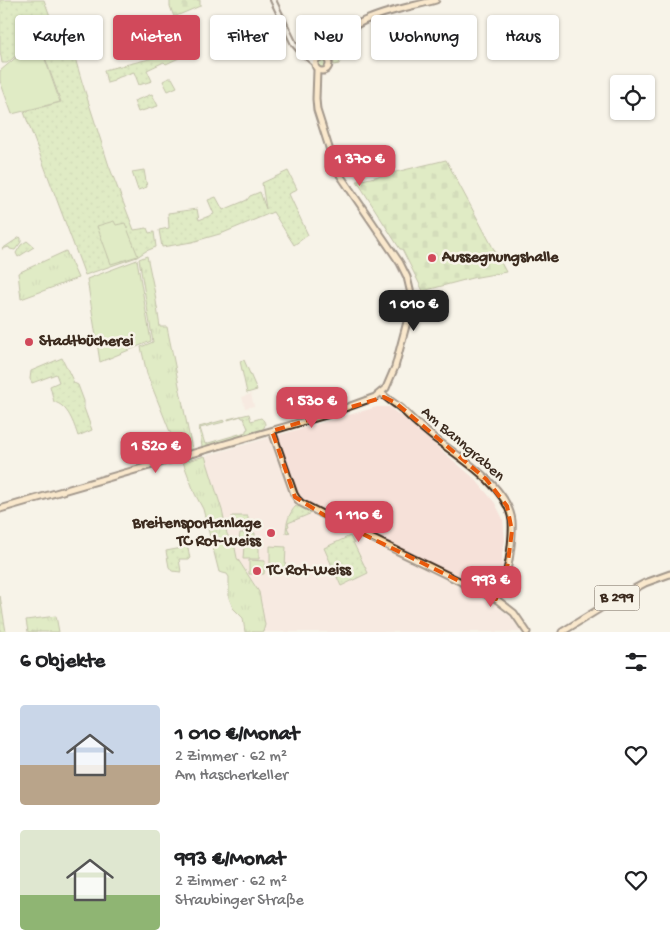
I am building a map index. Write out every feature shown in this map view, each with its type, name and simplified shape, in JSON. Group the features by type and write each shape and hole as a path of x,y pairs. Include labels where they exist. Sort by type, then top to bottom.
{"main road":[{"path":"361,23 383,13 436,0"},
{"path":"319,60 315,66 319,70 326,70 329,62 323,60"},
{"path":"0,509 326,415 375,397 382,398 395,367 410,309 411,294 408,281 400,263 340,175 331,154 316,105 319,70"},
{"name":"Am Banngraben","path":"384,392 431,436 486,479 498,491 507,506 512,520 512,531 507,568 496,599"},
{"path":"272,431 298,501 496,599 514,613 527,632"},
{"name":"B 299","path":"562,632 617,598 645,583 670,574"}],"street":[{"path":"273,0 291,40 296,47"}],"highlighted area":[{"path":"384,397 396,403 486,479 507,506 512,531 507,569 496,599 324,515 295,497 272,431"}],"shaded area":[{"path":"251,394 254,406 245,408 242,397"},
{"path":"377,407 389,407 407,421 475,479 495,503 503,519 505,541 502,553 503,576 489,598 517,622 522,632 263,632 265,625 256,586 237,558 235,548 227,534 222,510 205,456"}],"green space":[{"path":"0,0 44,0 50,15 15,15 15,57 7,63 2,63 0,51"},
{"path":"170,0 200,0 200,6 179,15 173,15"},
{"path":"15,58 15,60 45,60 60,102 12,114 0,81 0,71"},
{"path":"46,60 76,60 109,166 134,230 147,228 149,233 154,232 156,247 137,257 85,275 24,112 61,102"},
{"path":"145,60 175,60 166,64 164,62 147,70 152,81 139,85 134,72 107,83 104,70"},
{"path":"318,60 326,60 326,68 322,70 316,64"},
{"path":"333,60 341,60 339,64 334,65"},
{"path":"172,78 177,87 168,91 163,81"},
{"path":"152,94 158,106 138,112 134,101"},
{"path":"446,160 506,272 472,278 423,291 402,249 400,249 357,181"},
{"path":"144,170 147,187 138,190 132,172"},
{"path":"288,171 297,189 289,194 308,235 294,245 273,212 223,233 192,242 162,247 159,230 169,228 168,213 197,209 199,220 214,214 208,200 216,197 223,210 247,200 250,196 260,192 266,209 262,183"},
{"path":"114,221 116,225 125,223 138,256 111,264 97,226"},
{"path":"20,237 21,242 15,250 9,247 2,249"},
{"path":"27,241 34,247 18,257 16,253 21,245"},
{"path":"66,251 78,278 21,299 18,273"},
{"path":"147,256 160,327 167,327 192,449 178,452 147,374 141,347 153,342 139,259"},
{"path":"137,260 151,341 100,362 87,279"},
{"path":"62,358 74,383 78,385 92,430 78,436 67,411 54,402 50,386 59,382 56,374 32,383 30,379 31,371"},
{"path":"244,360 257,390 247,393 240,361"},
{"path":"249,414 251,421 263,419 265,424 262,430 202,447 199,427 224,420 224,422 200,428 205,444 246,432 248,429 244,418 241,416 228,419"},
{"path":"205,456 222,510 227,534 235,548 237,558 259,592 265,625 263,632 245,632 243,618 233,608 229,598 229,577 227,574 219,572 203,509 183,462"},
{"path":"296,506 302,506 320,516 312,513 288,523 289,526 287,527 290,532 286,533 288,518"},
{"path":"232,516 248,516 248,530 232,529"},
{"name":"TC Rot-Weiss","path":"240,533 255,533 255,540 239,540"},
{"path":"350,536 368,573 341,586 324,548"},
{"path":"181,542 187,542 190,559 179,559 181,572 172,571 169,567 166,551 182,548"},
{"path":"244,545 259,546 259,559 243,559"},
{"path":"270,546 286,547 285,568 270,567"},
{"path":"249,560 265,561 264,574 249,574"},
{"path":"0,596 6,632 0,632"},
{"path":"56,616 59,632 28,632 26,620"}],"place":[{"name":"Aussegnungshalle","path":"432,258"},
{"name":"Stadtbücherei","path":"29,342"},
{"name":"Breitensportanlage TC Rot-Weiss","path":"271,533"},
{"name":"TC Rot-Weiss","path":"257,571"}]}
